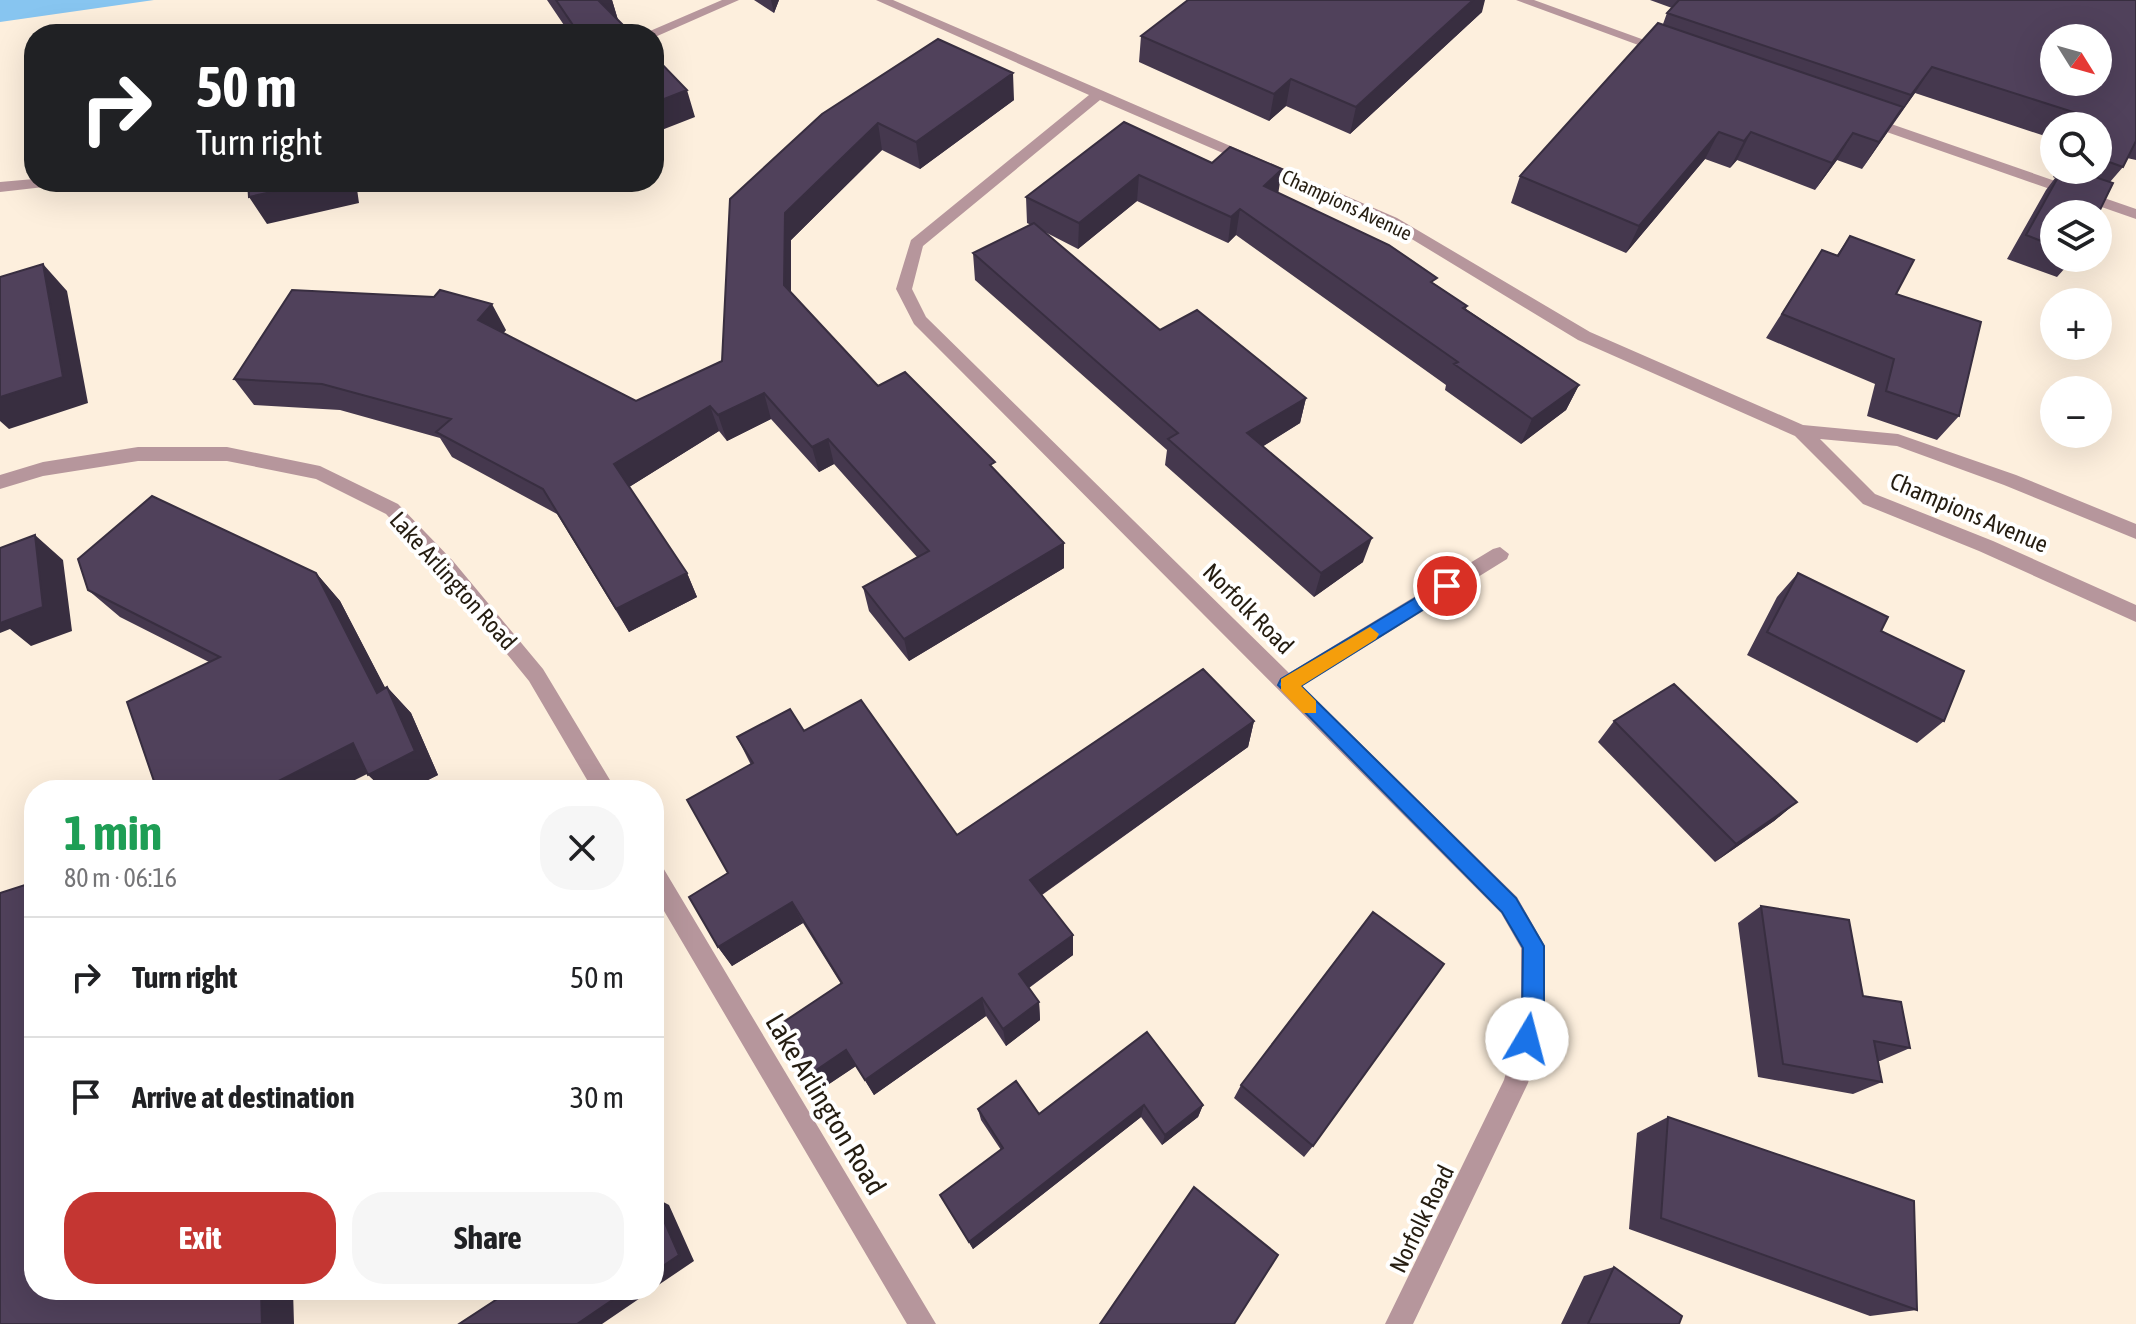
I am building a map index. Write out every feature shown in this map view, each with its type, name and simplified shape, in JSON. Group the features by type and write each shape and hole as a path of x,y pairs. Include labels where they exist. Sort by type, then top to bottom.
{"street":[{"path":"664,28 733,0"},
{"name":"Champions Avenue","path":"882,0 1392,221 1584,336 1801,431 1898,440 2010,480 2136,532"},
{"path":"1522,0 1685,57"},
{"name":"Norfolk Road","path":"1097,95 916,244 904,289 920,320 1509,905 1533,946 1533,1018 1516,1083 1399,1324"},
{"path":"1848,114 2136,214"},
{"path":"0,187 24,184"},
{"name":"Champions Avenue","path":"1801,431 1869,499 1986,546 2136,614"},
{"name":"Lake Arlington Road","path":"0,482 43,469 138,454 227,454 320,473 392,509 446,566 536,675 599,780"},
{"path":"1287,685 1500,554"},
{"name":"Lake Arlington Road","path":"664,890 922,1324"}],"water":[{"path":"0,0 154,0 0,22"}],"building":[{"path":"556,0 598,0 622,24 572,24"},
{"path":"1188,0 1473,0 1356,107 1291,79 1274,94 1141,36"},
{"path":"1679,0 2136,0 2136,141 2123,167 2112,163 2112,112 2073,112 1932,67 1911,95 1667,13"},
{"path":"1658,23 1903,107 1879,142 1853,133 1832,163 1751,132 1744,141 1719,132 1639,226 1520,176"},
{"path":"938,39 1013,73 916,142 878,123 785,213 784,285 878,386 905,372 995,462 990,465 1064,543 904,639 863,587 929,551 828,439 812,447 764,393 718,415 710,406 614,464 687,573 616,609 543,489 436,432 451,419 322,384 234,379 292,290 434,297 440,290 492,304 478,320 636,401 722,361 730,199 822,114"},
{"path":"664,66 687,90 664,99"},
{"path":"1124,122 1212,163 1230,147 1282,169 1264,186 1389,245 1437,278 1431,282 1467,306 1463,308 1579,385 1532,419 1454,364 1458,362 1240,209 1231,217 1139,175 1079,223 1026,197"},
{"path":"2113,183 2105,200 2045,200 2054,184"},
{"path":"249,192 272,192 249,197"},
{"path":"2040,210 2040,240 2026,235"},
{"path":"1034,223 1160,330 1197,310 1306,398 1247,433 1372,538 1321,573 1168,439 1178,433 973,253"},
{"path":"1850,236 1914,260 1896,294 1981,322 1959,416 1886,391 1894,359 1782,314 1822,250 1838,256"},
{"path":"43,264 63,377 0,397 0,277"},
{"path":"152,496 316,573 377,693 387,687 415,751 368,775 353,743 281,780 154,780 127,702 220,657 88,590 78,559"},
{"path":"35,535 43,607 0,623 0,548"},
{"path":"1798,573 1888,617 1881,631 1964,671 1944,721 1767,632"},
{"path":"1203,669 1254,721 1030,880 1073,935 1019,974 1039,1002 1003,1029 982,998 865,1080 846,1050 803,1079 773,1029 842,983 792,902 718,947 689,897 728,873 687,800 753,763 737,737 790,709 804,731 861,700 957,835"},
{"path":"1674,684 1797,802 1736,844 1614,721"},
{"path":"24,885 24,1300 261,1300 262,1324 0,1324 0,893"},
{"path":"1761,906 1849,920 1863,996 1901,1002 1910,1048 1874,1041 1882,1082 1783,1064"},
{"path":"1373,912 1444,964 1313,1146 1241,1085"},
{"path":"1147,1032 1203,1105 1165,1135 1144,1105 969,1242 940,1195 1003,1148 978,1109 1016,1081 1039,1114"},
{"path":"1668,1117 1914,1201 1917,1310 1661,1218"},
{"path":"1194,1187 1278,1255 1234,1324 1100,1324"},
{"path":"664,1221 679,1255 664,1265"},
{"path":"1614,1267 1682,1316 1679,1324 1588,1324"},
{"path":"496,1300 612,1300 577,1324 459,1324"}],"slow traffic":[{"path":"1310,707 1287,685 1370,634"}],"route":[{"path":"1447,586 1287,685 1509,905 1533,946 1533,1018 1527,1039"}]}
